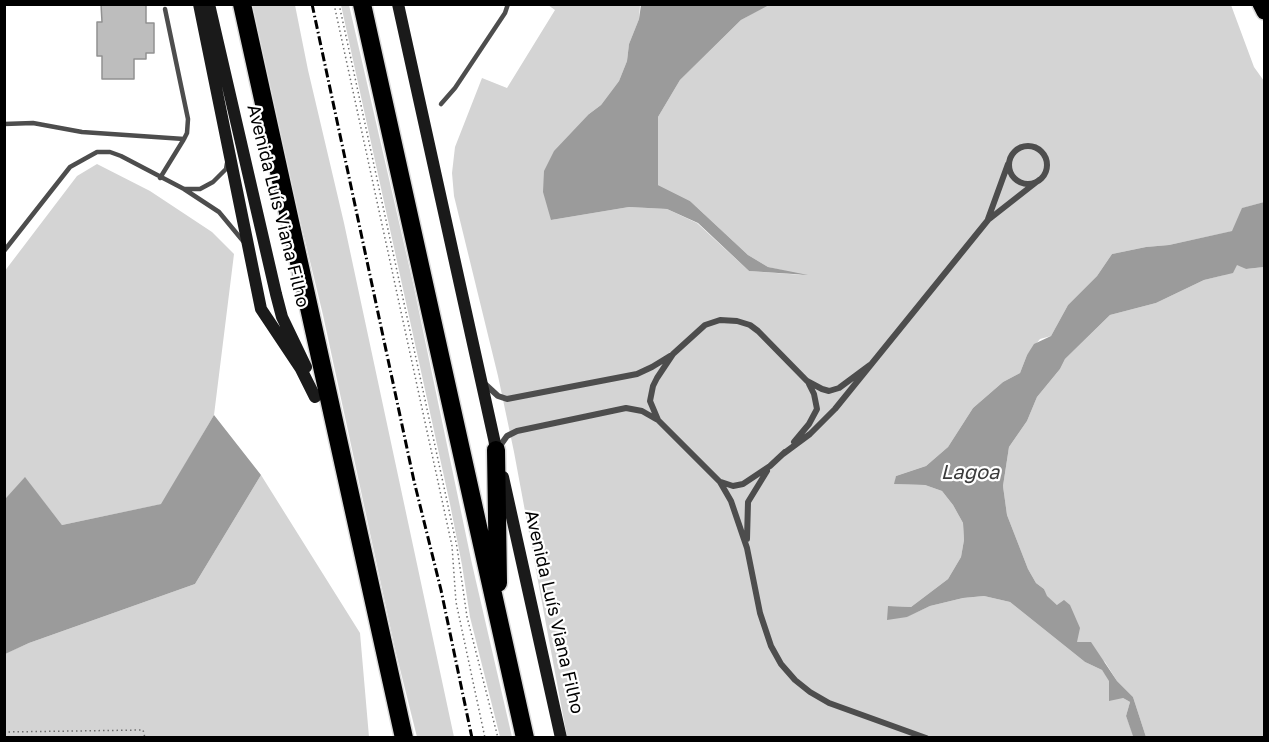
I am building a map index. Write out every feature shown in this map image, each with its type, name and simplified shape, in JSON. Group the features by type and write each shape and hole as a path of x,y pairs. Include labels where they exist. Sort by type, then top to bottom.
{"highway":[{"name":"Avenida Luís Viana Filho","path":"242,4 404,738"},
{"path":"362,4 525,738"},
{"path":"315,397 358,531"},
{"path":"496,450 499,620"}],"main road":[{"name":"Avenida Luís Viana Filho","path":"199,4 261,309 301,369 315,397"},
{"name":"Avenida Luís Viana Filho","path":"209,4 282,317 308,371 315,397"},
{"name":"Avenida Luís Viana Filho","path":"398,4 561,738"},
{"path":"1260,4 1264,12"}],"street":[{"path":"720,482 733,486 743,484 770,466 835,409 988,220 1039,180 1047,164 1039,148 1026,145 1020,147 1011,156 988,220"},
{"path":"1009,162 1009,169 1016,179 1028,184 1039,180"},
{"path":"482,380 498,396 507,399 637,374 652,368 673,354 705,325 720,320 737,321 758,331 807,381 822,389 835,390 870,365"},
{"path":"658,420 652,408 651,395 657,378 673,354"},
{"path":"783,454 816,414 816,402 807,381"},
{"path":"496,450 507,436 517,431 626,408 642,411 658,420 720,482 736,513 747,548 760,613 771,646 781,664 795,680 829,703 926,738"},
{"path":"747,548 748,502 756,484 770,466"}],"lane":[{"path":"441,104 455,88 505,14 508,4"},
{"path":"160,178 184,139 188,119 165,9"},
{"path":"4,124 33,123 81,132 184,139"},
{"path":"4,251 69,167 97,152 110,152 184,189 219,212 250,250"},
{"path":"184,189 200,189 220,176 226,170 229,154"}],"path":[{"path":"334,4 452,546 456,602 485,738"},
{"path":"339,4 457,547 467,617 498,738"},
{"path":"4,732 142,730 145,738"}],"shaded area":[{"path":"769,4 1231,5 1254,67 1264,81 1264,202 1243,208 1233,231 1169,245 1112,254 1097,276 1068,305 1051,336 1040,339 1027,355 1020,373 1003,382 973,408 948,447 926,466 896,476 895,484 925,485 942,491 963,523 964,540 961,557 948,579 911,607 888,606 906,617 930,606 963,598 984,596 1010,602 1085,662 1102,670 1123,698 1130,702 1126,716 1134,737 567,737 514,452 454,196 452,173 455,147 482,78 507,88 555,10 548,5 640,5 639,19 629,44 627,61 619,81 601,105 589,114 551,220 629,207 667,209 697,223 749,271 803,275 768,267 748,255 690,201 658,185 658,117 680,80 741,20"},
{"path":"250,5 295,5 454,737 417,737 395,649 323,315"},
{"path":"341,5 349,5 413,283 472,564 512,737 500,737 470,617 450,504"},
{"path":"97,164 150,191 212,232 234,254 214,415 162,504 62,525 25,478 5,499 4,272 77,176"},
{"path":"1237,264 1246,269 1264,267 1264,737 1146,737 1133,697 1117,681 1105,662 1076,642 1057,605 1046,596 1044,589 1036,583 1028,569 1007,515 1003,486 1009,447 1027,421 1037,397 1060,369 1065,359 1110,315 1156,303 1204,280 1224,275"},
{"path":"261,475 360,633 369,737 5,737 4,654 195,584"}],"water":[{"path":"641,5 769,5 741,20 680,80 658,117 658,185 690,201 748,255 768,267 808,275 749,271 698,223 667,209 629,207 551,220 543,192 544,171 554,151 589,114 601,105 619,81 627,61 629,44 639,19"},
{"name":"Lagoa","path":"1264,202 1264,267 1246,269 1237,265 1233,273 1204,280 1156,303 1110,315 1065,359 1060,369 1037,397 1027,421 1009,447 1003,486 1007,515 1028,569 1036,583 1057,605 1064,600 1070,605 1080,628 1077,642 1091,642 1117,681 1133,697 1146,737 1133,736 1126,716 1130,702 1123,698 1109,701 1109,681 1102,670 1085,662 1010,602 984,596 963,598 930,606 907,617 887,620 888,606 911,607 948,579 961,557 964,540 963,523 942,491 925,485 894,484 896,476 926,466 948,447 973,408 1003,382 1020,373 1034,344 1051,336 1068,305 1097,276 1112,254 1169,245 1232,231 1242,208"},
{"path":"214,415 261,475 195,584 29,643 5,654 5,499 25,477 62,525 161,504"}],"building":[{"path":"101,4 146,4 146,23 154,23 154,53 146,53 146,59 134,59 134,79 102,79 102,56 97,56 97,22 102,22"}],"railway":[{"path":"312,4 414,481 441,590 472,738"}]}
